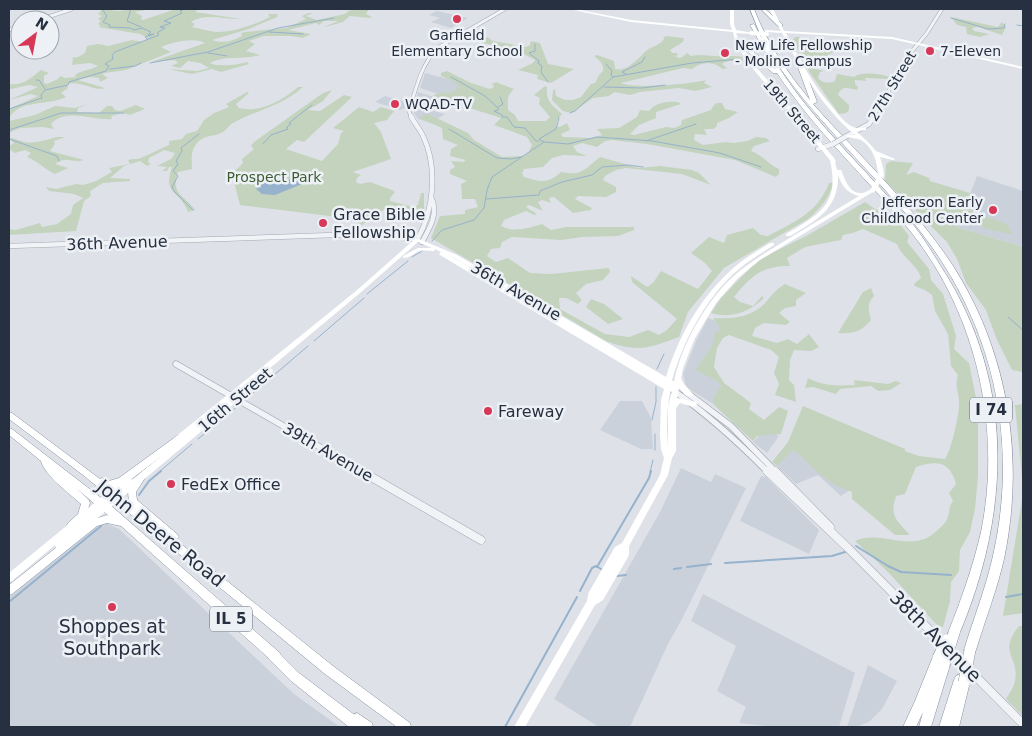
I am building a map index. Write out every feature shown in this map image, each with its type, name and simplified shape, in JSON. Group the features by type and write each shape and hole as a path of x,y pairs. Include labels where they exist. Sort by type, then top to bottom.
{"highway":[{"name":"I 74","path":"746,9 761,43 791,89 919,237 953,291 976,344 991,411 994,474 987,531 975,578 963,613 941,661"},
{"name":"I 74","path":"752,9 764,35 779,60 816,110 908,212 943,258 972,306 984,332 995,366 1006,424 1008,483 1004,527 998,560 970,650"},
{"path":"763,9 780,26"},
{"path":"735,34 791,89"},
{"path":"798,59 816,110"},
{"name":"John Deere Road","path":"9,415 206,568 241,600 329,670 406,727"},
{"name":"John Deere Road","path":"9,431 103,505 273,655 368,727"},
{"path":"86,473 108,485 117,483 181,437"},
{"path":"42,456 53,473 86,503 82,516 72,525"},
{"path":"141,478 132,492 133,502 206,568"},
{"path":"9,591 94,523 106,519 122,522"},
{"path":"953,727 970,650"},
{"path":"273,655 295,677 359,727"},
{"path":"908,727 941,661"},
{"path":"924,727 941,661"},
{"path":"946,727 962,681"}],"main road":[{"path":"571,9 636,22 722,29 735,34 750,31 791,37 856,36"},
{"name":"19th Street","path":"732,9 732,24 735,34 749,62 832,159"},
{"name":"19th Street","path":"771,9 817,90 854,133"},
{"path":"722,29 730,27 732,24"},
{"path":"780,26 791,32 887,38 919,43 1023,68"},
{"path":"722,29 735,34"},
{"path":"785,36 830,34"},
{"path":"848,127 856,130 864,129"},
{"name":"27th Street","path":"802,230 867,195 873,190 881,176 881,164 875,152 854,133"},
{"path":"846,137 854,136 862,139"},
{"path":"875,152 882,156 893,158 882,161 881,164"},
{"path":"832,159 845,188 855,194 867,195"},
{"path":"519,727 592,602 600,597 625,554 625,546 659,486 672,451 672,407 675,388 692,338 721,292 736,276 802,230 820,215 832,200 837,184 832,159"},
{"path":"664,401 670,369 694,320 721,283 747,260 802,230"},
{"name":"36th Avenue","path":"417,242 652,374"},
{"name":"36th Avenue","path":"417,242 455,256 675,388"},
{"name":"16th Street","path":"9,587 181,437 234,397 405,257 417,242"},
{"name":"16th Street","path":"114,495 141,478 417,242"},
{"path":"405,257 420,249 432,250"},
{"path":"652,374 665,374 670,369"},
{"path":"652,374 662,388 664,401 664,450 668,458"},
{"path":"678,376 681,384 689,394"},
{"path":"672,407 679,400 693,404"},
{"name":"16th Street","path":"9,578 72,525 103,505"}],"street":[{"path":"60,13 72,9"},
{"name":"16th Street","path":"417,242 425,226 431,197 430,168 424,140 409,111 426,59 439,47 506,9"},
{"name":"27th Street","path":"854,133 864,129 869,124 913,50 942,9"},
{"path":"823,150 854,133"},
{"name":"16th Street","path":"417,242 433,219 434,201 431,197"},
{"path":"405,237 418,235 425,226"},
{"name":"36th Avenue","path":"9,246 378,234 405,237 417,242"},
{"name":"36th Avenue","path":"344,236 417,242"},
{"name":"39th Avenue","path":"176,364 481,540"},
{"name":"38th Avenue","path":"675,388 689,394 724,421 748,443 808,503 848,548"},
{"name":"38th Avenue","path":"675,388 722,427 848,548 1023,724"}],"shaded area":[{"name":"Garfield Elementary School","path":"437,11 468,18 451,28 431,22 440,18 429,15"},
{"path":"425,73 463,83 483,112 434,97 438,94 420,88"},
{"path":"418,92 434,97 422,104 415,102"},
{"path":"385,96 406,102 405,108 400,110 375,102"},
{"path":"414,105 445,114 431,123 418,119 414,113"},
{"name":"Jefferson Early Childhood Center","path":"977,176 1023,191 1023,247 957,227"},
{"path":"708,318 725,325 699,371 730,387 718,407 686,387 683,374"},
{"path":"620,401 642,401 651,418 653,449 641,449 600,430"},
{"path":"766,428 779,436 767,453 753,442"},
{"path":"801,441 874,473 841,496 818,475 796,484 777,466"},
{"path":"681,468 711,482 715,474 746,488 667,646 630,727 599,727 554,699 660,512"},
{"path":"761,476 766,477 819,530 809,554 740,521"},
{"path":"105,523 119,529 294,694 340,727 9,727 9,597 92,529"},
{"path":"703,594 855,673 839,727 777,727 739,723 746,707 717,691 736,646 691,621"},
{"path":"868,665 897,681 882,709 869,722 856,727 847,727"}],"green space":[{"path":"100,9 120,11 128,9 146,10 135,12 142,16 141,19 143,20 176,9 199,9 195,12 241,19 203,17 191,22 195,24 192,27 216,32 244,27 270,17 268,14 278,14 277,17 249,29 212,40 220,42 235,39 242,36 241,33 245,32 286,28 306,19 302,16 309,13 313,13 306,16 317,20 345,14 353,10 369,9 366,14 372,17 350,16 343,22 325,27 338,21 324,21 319,25 316,23 288,30 317,35 311,34 303,38 264,36 249,41 255,44 246,51 260,55 222,59 210,63 228,65 247,62 249,64 221,72 212,69 192,74 168,69 197,71 209,68 200,63 188,61 180,68 171,66 178,63 175,60 151,62 205,43 190,40 171,43 161,47 171,52 126,70 102,74 108,78 100,82 99,78 90,77 78,80 105,88 101,89 72,83 67,84 68,88 61,93 66,97 19,108 9,119 9,109 38,96 31,94 9,100 38,87 29,85 9,89 9,84 23,83 41,70 49,73 44,76 44,83 47,84 58,79 60,76 65,78 76,77 75,75 78,73 98,66 90,63 72,65 73,59 71,58 85,53 87,46 98,44 108,46 132,40 143,42 148,38 140,34 98,27 101,26 98,24 101,21 98,19 102,16 98,14 101,11"},
{"path":"951,17 998,27 1002,22 1006,27 1002,35 978,27 972,28 974,31 989,34 980,37 967,34 966,27 957,25"},
{"path":"665,36 684,38 683,42 670,50 672,53 678,53 676,57 681,58 687,53 691,56 739,56 744,61 725,62 722,64 727,68 723,69 715,64 704,63 692,69 683,68 621,83 649,86 706,80 704,83 712,87 695,91 679,88 640,92 630,95 614,92 609,96 593,98 571,113 563,111 552,100 553,90 555,89 556,96 565,100 573,100 581,97 591,84 595,83 603,71 603,66 594,56 597,55 614,61 615,69 624,68 632,64 649,49 660,44"},
{"path":"487,37 493,41 526,47 530,45 531,41 540,43 548,64 574,69 551,83 537,79 538,75 518,70 533,63 535,60 518,51 479,42"},
{"path":"795,37 800,37 804,46 824,48 854,40 866,43 863,47 845,45 842,50 833,52 826,57 822,61 824,64 818,64 812,68 824,71 820,72 818,78 824,82 835,81 837,74 854,77 862,74 873,74 892,78 865,78 866,81 855,80 855,84 858,87 857,90 843,88 838,95 849,105 849,110 846,113 839,114 810,73 793,40"},
{"path":"447,71 471,83 490,89 494,87 492,84 496,82 514,89 509,96 508,110 515,115 518,121 546,121 550,117 539,104 540,98 534,95 545,86 547,87 548,100 562,114 556,126 560,127 567,123 570,130 561,134 563,137 591,138 602,135 597,129 619,128 637,117 640,110 649,111 659,104 678,102 681,104 656,112 656,118 639,125 630,134 634,135 666,127 674,128 681,125 682,120 711,110 715,104 722,103 725,109 738,112 717,123 717,126 713,129 704,129 707,135 695,134 694,140 703,145 726,142 734,143 756,137 766,138 770,141 754,146 751,151 779,169 779,174 776,177 735,160 647,144 612,140 605,141 597,147 582,143 573,146 577,152 587,156 563,155 552,158 543,167 524,169 522,173 524,177 544,181 552,179 561,172 574,173 582,171 600,157 639,168 660,166 692,170 699,173 711,185 682,174 626,168 616,170 605,176 603,180 616,187 616,192 606,197 578,196 575,199 592,208 591,210 573,213 554,197 549,198 551,203 542,200 538,202 543,211 529,205 526,207 537,214 534,215 526,211 504,220 501,226 511,229 542,224 551,230 566,227 634,227 634,230 618,236 561,240 512,237 502,242 500,248 491,249 487,256 496,262 508,258 530,273 551,274 609,268 610,272 603,280 586,284 576,293 582,300 578,304 566,298 559,298 560,309 605,334 629,337 648,330 659,335 667,330 677,319 632,282 631,276 647,287 653,283 661,271 698,289 712,271 705,263 691,253 709,237 724,243 727,235 753,228 761,235 768,236 804,216 818,202 829,183 834,182 824,202 808,219 724,268 688,312 679,337 643,348 617,345 606,341 431,238 440,216 465,214 465,210 478,207 475,199 462,199 461,184 467,181 450,174 450,170 455,167 451,161 463,162 466,160 450,156 451,149 458,145 443,139 442,128 419,118 428,114 468,133 474,140 502,157 522,156 528,153 532,145 527,137 494,125 501,118 433,96 456,90 459,87 453,81 441,76 441,73"},
{"path":"298,87 303,87 287,99 232,124 223,132 199,140 192,152 192,169 178,172 176,180 177,190 195,210 188,212 185,205 171,188 169,183 172,167 169,167 167,171 162,171 167,167 157,166 171,159 175,153 164,150 149,158 148,162 151,164 147,166 140,161 124,166 110,178 130,179 130,181 103,183 90,191 91,196 84,201 76,231 9,235 9,229 16,230 40,223 42,227 57,224 71,214 73,205 83,198 74,194 49,191 46,187 56,189 96,181 112,172 109,168 130,164 128,160 141,158 169,145 169,141 182,139 186,134 197,131 204,120 214,113 229,107 226,104 247,92 249,93 236,104 239,108 255,109 270,105"},
{"name":"Prospect Park","path":"332,90 323,101 308,110 320,111 344,95 352,97 304,142 297,140 286,149 322,161 338,144 341,133 344,131 333,128 359,107 373,112 381,107 394,111 387,120 374,123 381,132 391,159 353,172 361,175 357,178 356,182 360,184 370,182 392,190 395,192 390,201 413,207 418,205 421,193 424,193 424,209 417,213 389,206 362,225 357,224 354,219 240,205 232,174 243,163 242,159 254,149 251,146 254,142 323,93"},
{"path":"90,103 78,108 77,112 99,113 107,106 112,106 115,110 120,111 136,105 145,109 130,115 123,113 111,116 112,119 64,116 51,124 54,129 42,127 20,128 9,133 9,121 35,115 55,106 75,108"},
{"path":"57,137 65,137 54,141 55,144 50,151 84,160 59,161 55,164 68,168 55,174 27,157 31,153 25,150 15,153 9,149 9,146 14,143 9,138 25,142 39,142"},
{"path":"891,161 913,163 906,175 914,172 929,178 930,181 970,193 964,208 973,211 977,225 959,221 957,227 1023,247 1023,372 1012,370 997,340 986,310 966,283 957,259 947,242 885,181 886,164"},
{"path":"865,202 896,219 909,236 907,242 929,269 931,280 943,294 956,336 954,349 969,363 978,408 978,476 975,509 970,532 960,550 959,571 951,582 950,601 943,627 938,626 886,570 855,541 864,538 874,538 916,541 925,539 936,532 947,519 953,501 949,493 956,484 946,467 942,464 930,463 916,467 905,494 896,496 893,509 898,522 910,535 895,535 852,499 852,492 827,480 793,450 777,466 772,462 788,442 803,406 905,449 905,451 919,456 945,459 952,441 957,418 959,402 958,375 951,366 948,334 935,311 932,295 914,286 921,278 919,273 897,244 863,229 843,235 841,240 805,247 787,258 790,266 780,266 765,270 752,278 734,297 740,302 753,306 762,296 764,298 752,307 733,315 711,313 721,298 758,260 806,236"},
{"path":"979,214 1007,224 1013,235 983,228"},
{"path":"785,284 806,293 796,300 796,306 785,308 779,313 790,322 786,325 764,323 755,328 752,336 777,343 788,339 797,344 809,334 819,347 811,351 794,350 790,360 789,380 794,385 796,402 775,395 779,384 774,373 779,357 771,350 729,335 723,338 717,348 714,367 724,383 751,403 749,409 764,420 779,407 788,411 781,434 757,436 753,441 715,406 713,399 721,386 717,381 695,370 712,346 715,332 720,331 713,318 734,318 754,312"},
{"path":"871,288 874,296 869,304 871,320 864,327 856,331 838,333 863,292"},
{"path":"591,299 604,304 623,319 608,324 586,307"},
{"path":"808,378 819,383 837,385 855,385 854,380 888,384 896,381 901,383 890,390 878,391 871,386 840,389 836,394 813,387 805,388"},
{"path":"1023,404 1023,488 1015,405"},
{"path":"1023,494 1023,613 1003,616"},
{"path":"1019,626 1023,626 1023,716 1006,699 1014,686 1016,673 1009,649 1010,643"}],"water":[{"path":"270,172 283,180 311,178 312,180 275,195 262,194 256,189"}],"waterway":[{"path":"102,9 107,16 103,22 110,25 109,27 130,28 134,30 142,28 151,32 148,35 154,34 145,37 147,39"},
{"path":"131,9 127,21 141,27"},
{"path":"9,109 42,98 41,95 45,90 68,85 69,82 106,71 109,66 105,64 113,59 112,55 115,52 159,35 157,33 165,28 160,27 171,23 164,21 182,13 180,11 185,9"},
{"path":"150,63 208,52 278,28 334,18"},
{"path":"951,18 988,29 1004,28 1005,24"},
{"path":"1017,25 1023,26"},
{"path":"269,32 303,34"},
{"path":"535,44 535,51 529,53 539,61 538,63 542,66 541,72 548,82"},
{"path":"208,53 227,56"},
{"path":"626,74 622,72 642,62 645,57"},
{"path":"613,77 692,63 740,59"},
{"path":"110,69 135,66 141,63"},
{"path":"606,64 612,71 611,75 613,77"},
{"path":"451,77 485,96 498,108 498,110 494,111 502,115 502,117 507,117 514,127 525,128 536,141 539,141"},
{"path":"570,113 575,111 613,77"},
{"path":"36,80 39,80 45,89"},
{"path":"604,87 642,88 665,85"},
{"path":"498,107 503,104 500,97"},
{"path":"263,144 271,135 288,129 287,127 291,124 289,123 312,105"},
{"path":"9,130 61,113 124,113"},
{"path":"544,142 539,139 556,129 559,118"},
{"path":"647,141 696,124"},
{"path":"449,129 497,158 511,159 521,157"},
{"path":"193,210 174,191 172,187 178,176 173,171 178,164 176,161 182,151 181,148 199,134"},
{"path":"544,142 568,144 597,137 647,141"},
{"path":"9,139 57,156 59,161"},
{"path":"647,141 720,153 761,167"},
{"path":"432,241 442,230 474,220 484,208 487,190 492,177 544,142"},
{"path":"486,199 539,195 540,191 562,182 592,175 602,167 628,165 643,167"},
{"path":"412,257 422,251"},
{"path":"367,294 408,261"},
{"path":"314,341 364,298"},
{"path":"1008,317 1023,330"},
{"path":"246,399 308,346"},
{"path":"657,369 664,354"},
{"path":"652,420 656,402 656,387"},
{"path":"198,439 239,405"},
{"path":"655,434 655,450"},
{"path":"159,472 192,444"},
{"path":"650,472 653,460"},
{"path":"139,495 149,481 161,471"},
{"path":"597,567 649,478 651,471"},
{"path":"9,602 101,526"},
{"path":"856,546 901,572 951,575"},
{"path":"725,563 832,556 845,552"},
{"path":"687,567 711,564"},
{"path":"580,591 592,568 597,567"},
{"path":"597,567 601,569"},
{"path":"674,569 681,568"},
{"path":"617,576 626,575"},
{"path":"1006,597 1023,594"},
{"path":"505,727 577,597"}],"place":[{"name":"Garfield Elementary School","path":"457,19"},
{"name":"7-Eleven","path":"930,51"},
{"name":"New Life Fellowship - Moline Campus","path":"725,53"},
{"name":"WQAD-TV","path":"395,104"},
{"name":"Jefferson Early Childhood Center","path":"993,210"},
{"name":"Grace Bible Fellowship","path":"323,223"},
{"name":"Fareway","path":"488,411"},
{"name":"FedEx Office","path":"171,484"},
{"name":"Shoppes at Southpark","path":"112,607"}]}
